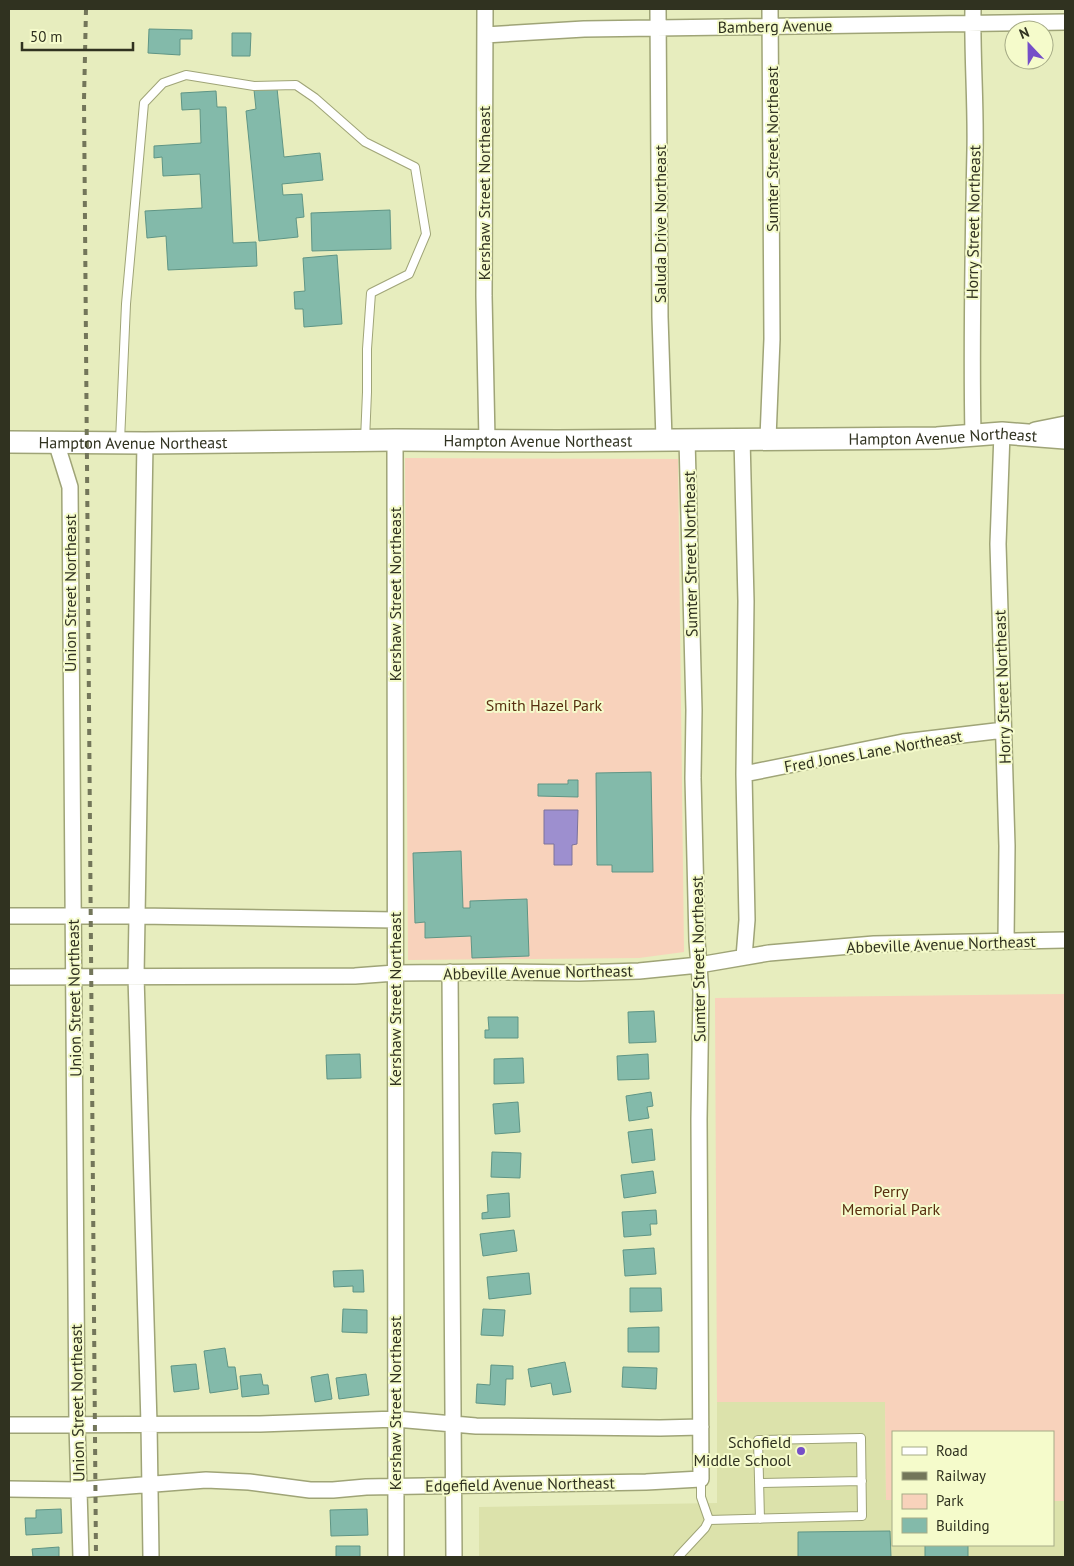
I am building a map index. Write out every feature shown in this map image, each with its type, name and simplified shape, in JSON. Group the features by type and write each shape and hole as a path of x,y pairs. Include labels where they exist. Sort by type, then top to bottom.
{"street":[{"name":"Kershaw Street Northeast","path":"485,9 484,296 487,440"},
{"name":"Saluda Drive Northeast","path":"658,9 660,317 664,439"},
{"name":"Sumter Street Northeast","path":"768,438 772,338 770,9"},
{"name":"Bamberg Avenue","path":"484,35 584,29 859,25 973,15 1065,22"},
{"name":"Horry Street Northeast","path":"973,15 975,148 972,260 973,436"},
{"path":"1002,433 1045,429 1065,424"},
{"name":"Horry Street Northeast","path":"1002,433 998,544 1007,846 1006,941"},
{"name":"Hampton Avenue Northeast","path":"9,442 145,443 365,440 937,438 1002,433 1065,438"},
{"path":"742,438 746,601 744,774 747,920 744,957"},
{"name":"Sumter Street Northeast","path":"688,439 694,710 693,778 701,992 699,1119 702,1479"},
{"name":"Kershaw Street Northeast","path":"395,440 396,1557"},
{"name":"Union Street Northeast","path":"56,442 70,487 77,1425 81,1557"},
{"path":"145,443 136,976 151,1557"},
{"name":"Fred Jones Lane Northeast","path":"744,774 903,742 1004,730"},
{"path":"9,916 395,920"},
{"name":"Abbeville Avenue Northeast","path":"9,977 74,975 355,976 450,972 579,973 699,966 769,953 874,944 1065,940"},
{"path":"450,972 454,1557"},
{"path":"9,1425 260,1424 396,1419 454,1425 701,1427"},
{"name":"Edgefield Avenue Northeast","path":"9,1489 78,1490 206,1480 249,1482 310,1490 396,1486 646,1482 702,1479"}],"lane":[{"path":"120,443 126,304 144,103 163,84 186,75 254,86 296,85 315,98 365,142 415,166 426,234 410,274 371,293 367,349 365,440"},
{"path":"709,1520 760,1519 862,1516 861,1438 758,1440 760,1519"},
{"path":"678,1557 705,1528 709,1520 701,1497 702,1479"},
{"path":"759,1483 862,1481"}],"shaded area":[{"path":"544,810 578,810 577,844 572,845 572,865 554,865 554,844 544,844"},
{"name":"Schofield Middle School","path":"717,1402 885,1402 886,1500 892,1500 892,1546 1054,1546 1054,1501 1065,1501 1065,1557 479,1557 479,1507 717,1503"}],"green space":[{"name":"Smith Hazel Park","path":"405,458 678,459 684,952 639,958 408,960"},
{"name":"Perry Memorial Park","path":"1065,994 1065,1501 1054,1501 1054,1431 892,1431 892,1500 886,1500 885,1402 717,1402 715,998"}],"building":[{"path":"149,29 192,30 192,39 180,39 180,55 148,53"},
{"path":"232,33 251,33 250,56 232,56"},
{"path":"277,88 284,157 320,153 323,180 282,184 283,195 302,194 304,217 296,218 298,237 259,241 246,111 256,109 254,90"},
{"path":"216,91 217,107 226,107 233,243 256,242 257,266 168,270 166,236 147,238 145,211 202,208 200,174 163,176 162,157 154,158 154,146 201,143 200,109 182,110 181,93"},
{"path":"390,210 391,249 312,251 311,213"},
{"path":"337,255 342,324 304,327 303,309 295,309 294,292 305,291 303,258"},
{"path":"651,772 653,872 612,872 612,865 597,865 596,773"},
{"path":"568,780 578,780 578,797 538,796 538,784 568,784"},
{"path":"461,851 463,908 470,908 470,901 527,899 529,956 472,958 471,936 425,938 425,922 415,923 413,853"},
{"path":"654,1011 656,1042 629,1043 628,1012"},
{"path":"488,1017 518,1017 518,1038 485,1038 485,1030 489,1030"},
{"path":"360,1054 361,1078 327,1079 326,1055"},
{"path":"648,1054 649,1079 618,1080 617,1056"},
{"path":"523,1058 524,1083 494,1084 494,1059"},
{"path":"651,1092 653,1106 647,1107 649,1118 629,1121 626,1096"},
{"path":"518,1102 520,1132 495,1134 493,1104"},
{"path":"652,1129 655,1160 632,1163 628,1132"},
{"path":"492,1152 521,1153 520,1178 491,1177"},
{"path":"653,1171 656,1193 624,1198 621,1175"},
{"path":"509,1193 510,1217 482,1219 482,1213 488,1212 487,1195"},
{"path":"656,1210 657,1224 650,1224 651,1235 624,1237 622,1212"},
{"path":"514,1230 517,1251 483,1256 480,1234"},
{"path":"654,1248 656,1274 625,1276 623,1250"},
{"path":"363,1270 364,1292 353,1292 353,1286 334,1287 333,1271"},
{"path":"529,1273 531,1294 489,1299 487,1277"},
{"path":"630,1288 661,1288 662,1311 630,1312"},
{"path":"343,1309 367,1310 367,1333 342,1332"},
{"path":"483,1309 505,1310 503,1336 481,1335"},
{"path":"659,1327 659,1352 628,1352 628,1328"},
{"path":"225,1348 228,1367 235,1367 238,1389 210,1393 204,1351"},
{"path":"565,1362 571,1392 553,1395 551,1383 531,1387 528,1369"},
{"path":"196,1364 199,1389 174,1392 171,1366"},
{"path":"491,1365 513,1366 513,1379 506,1379 505,1405 476,1403 477,1384 490,1385"},
{"path":"623,1367 657,1368 656,1389 622,1387"},
{"path":"261,1374 263,1385 268,1385 269,1394 242,1397 240,1376"},
{"path":"328,1374 332,1399 315,1402 311,1377"},
{"path":"366,1374 369,1395 339,1399 336,1378"},
{"path":"61,1509 62,1533 26,1535 25,1518 36,1518 36,1510"},
{"path":"367,1509 368,1535 331,1536 330,1510"},
{"path":"890,1531 891,1557 798,1557 798,1532"},
{"path":"336,1546 360,1546 360,1557 336,1557"},
{"path":"925,1546 968,1546 968,1557 925,1557"},
{"path":"59,1547 59,1557 33,1557 32,1549"}],"railway":[{"path":"86,9 84,100 96,1557"}],"place":[{"name":"Schofield Middle School","path":"801,1451"}]}
